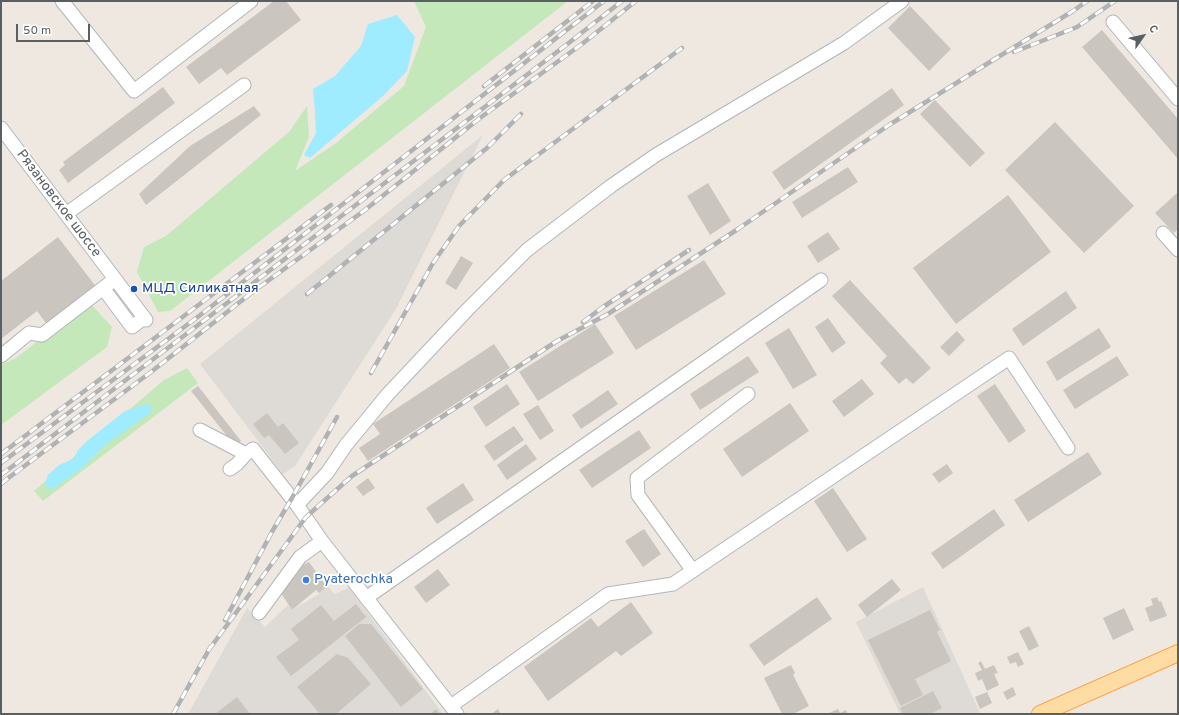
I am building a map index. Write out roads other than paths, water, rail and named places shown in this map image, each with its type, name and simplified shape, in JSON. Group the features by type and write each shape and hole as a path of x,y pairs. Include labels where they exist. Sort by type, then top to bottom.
{"main road":[{"path":"1040,714 1178,653"},
{"path":"1066,714 1178,664"}],"street":[{"path":"62,1 134,91 251,1"},
{"path":"297,505 327,473 346,445 388,394 468,309 527,250 611,186 650,159 844,43 902,1"},
{"path":"1113,22 1178,99"},
{"path":"66,214 244,85"},
{"name":"Рязановское шоссе","path":"1,128 145,319 132,327 103,288"},
{"path":"1163,233 1178,250"},
{"path":"1,356 29,333 42,335 116,279"},
{"path":"366,598 821,280"},
{"path":"200,430 249,451 297,505 322,541 454,710 608,594 673,584 1009,358 1068,448"},
{"path":"693,571 638,495 637,478 748,394"},
{"path":"230,469 249,451"},
{"path":"259,613 300,557 322,541"}],"water":[{"path":"397,15 415,37 407,71 383,96 310,158 304,155 316,133 313,89 335,76 361,46 368,24"},
{"path":"147,404 151,406 150,413 105,445 82,468 50,490 45,484 48,475 59,465 73,459 79,449 87,441 125,411"}],"railway":[{"path":"484,86 593,1"},
{"path":"1,463 199,316 604,1"},
{"path":"1,475 622,1"},
{"path":"1,484 151,372 250,294 365,210 480,118 582,44 636,1"},
{"path":"208,651 306,517 352,476 557,341 608,314 738,229 889,125 1087,1"},
{"path":"1014,52 1077,27 1115,1"},
{"path":"371,373 433,263 459,226 504,180 682,48"},
{"path":"307,294 487,148 521,114"},
{"path":"1,454 331,205"},
{"path":"583,322 689,250"},
{"path":"225,620 273,530 337,417"},
{"path":"173,714 211,646"}],"place":[{"name":"МЦД Силикатная","path":"134,289"},
{"name":"Pyaterochka","path":"306,580"}]}
